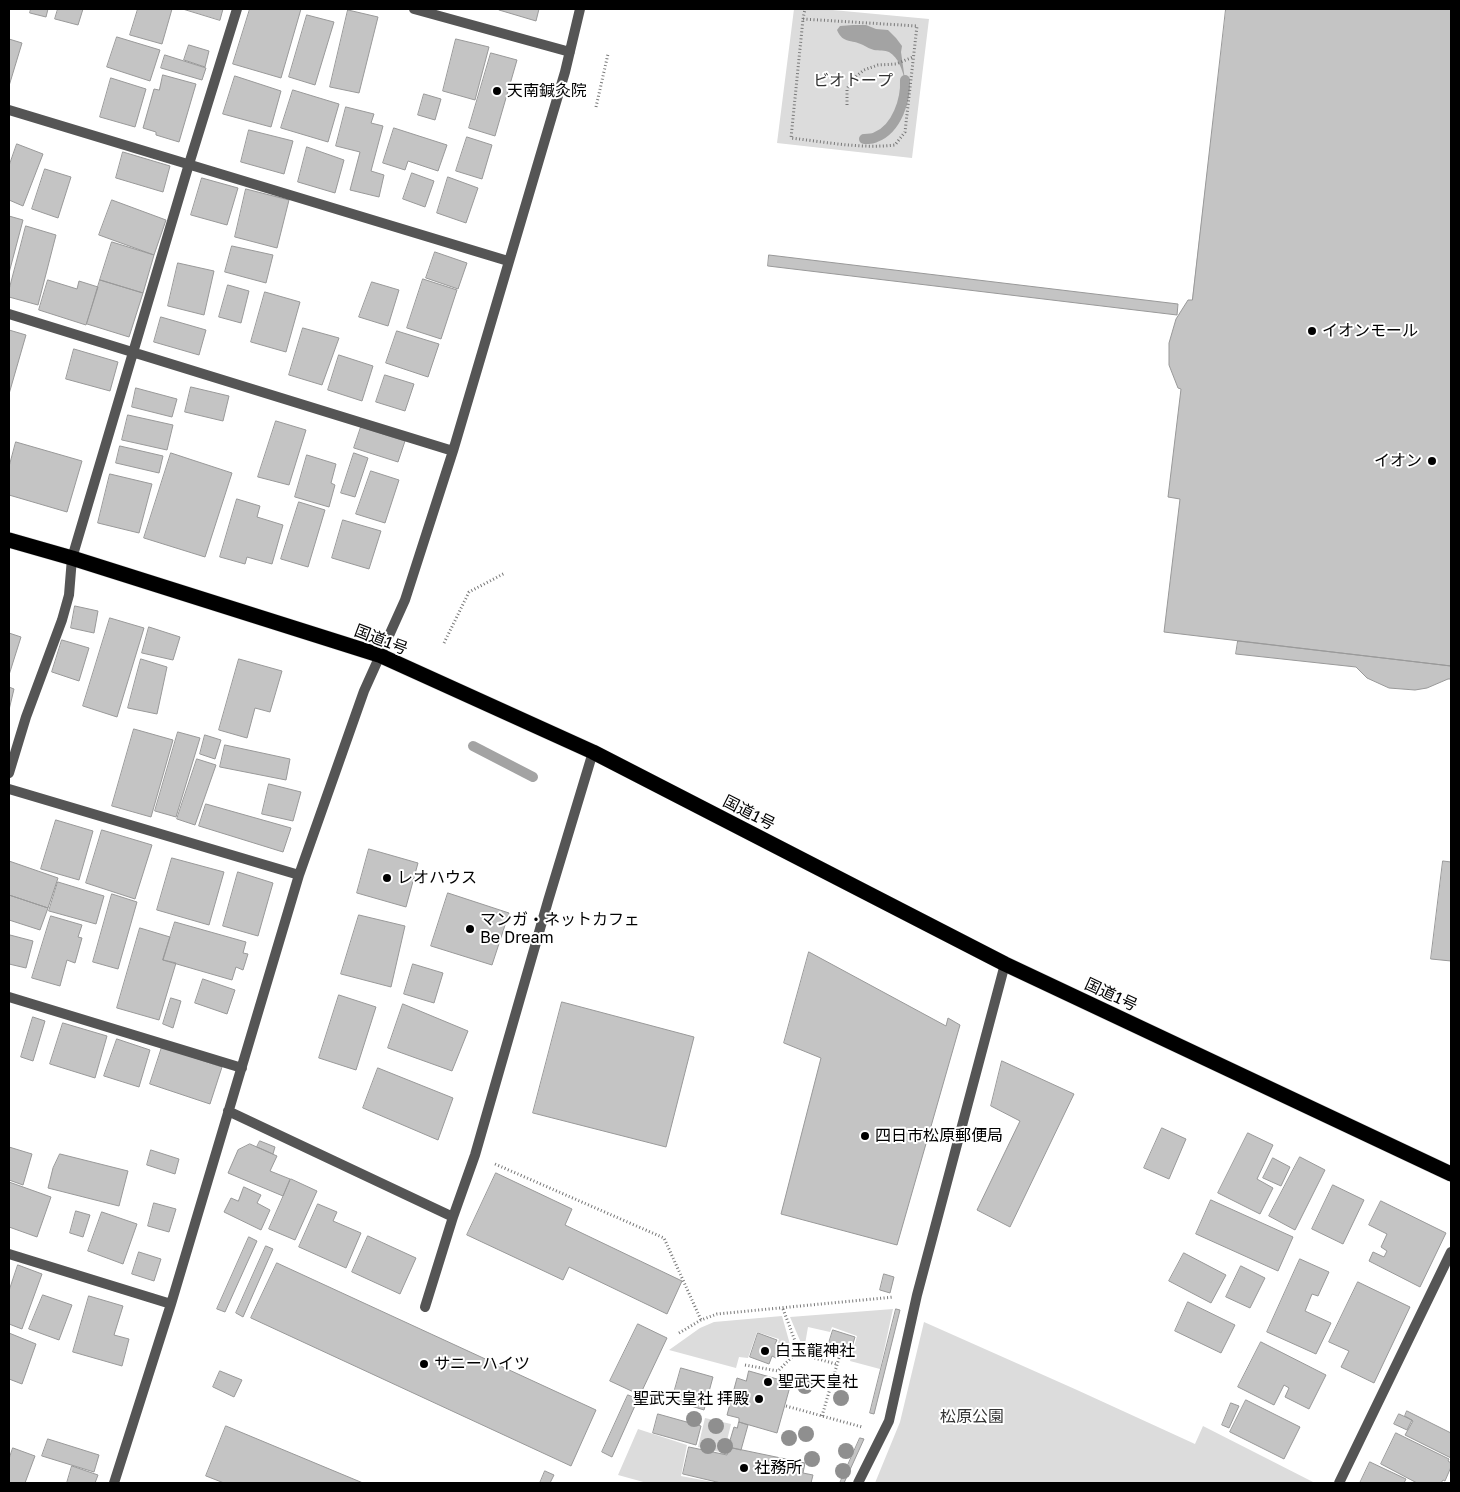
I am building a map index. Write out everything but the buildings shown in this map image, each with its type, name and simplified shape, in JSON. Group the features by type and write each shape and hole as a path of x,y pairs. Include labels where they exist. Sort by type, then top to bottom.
{"highway":[{"name":"国道1号","path":"9,540 72,558 379,655 593,752 1005,964 1451,1174"}],"street":[{"path":"9,773 26,717 62,620 69,595 72,558 237,9"},
{"path":"414,9 570,52"},
{"path":"114,1483 171,1304 299,874 364,691 405,600 453,451 570,52 580,9"},
{"path":"9,110 508,261"},
{"path":"9,314 453,451"},
{"path":"425,1307 453,1216 475,1155 593,752"},
{"path":"9,789 299,874"},
{"path":"858,1483 889,1421 917,1295 1005,964"},
{"path":"9,997 242,1068"},
{"path":"228,1111 453,1216"},
{"path":"1339,1483 1451,1252"},
{"path":"9,1254 171,1304"}],"path":[{"path":"804,19 917,26 905,132 895,145 880,147 859,146 791,138 805,9"},
{"path":"596,107 608,54"},
{"path":"846,105 847,89 853,79 864,70 878,65 896,64 913,57"},
{"path":"444,643 469,592 505,573"},
{"path":"475,1155 664,1238 701,1320"},
{"path":"680,1333 701,1320 716,1314 917,1295"},
{"path":"783,1308 800,1354"},
{"path":"822,1416 841,1351"},
{"path":"781,1352 793,1356"},
{"path":"745,1365 778,1371 793,1356 800,1354 836,1364"},
{"path":"786,1406 866,1428"}],"green space":[{"name":"ビオトープ","path":"794,9 822,9 929,19 912,158 777,143"},
{"path":"893,1309 880,1369 850,1361 857,1336 832,1327 830,1332 808,1327 804,1350 790,1317"},
{"path":"782,1316 791,1348 778,1343 779,1339 757,1332 748,1358 739,1357 736,1368 669,1350 700,1328 714,1322"},
{"name":"松原公園","path":"924,1322 1195,1444 1203,1426 1315,1483 875,1483 900,1422"},
{"path":"705,1418 731,1424 724,1453 698,1447"},
{"path":"638,1429 687,1445 681,1476 718,1483 647,1483 618,1475"}],"shaded area":[{"path":"866,25 876,29 888,30 896,38 902,46 901,52 905,80 900,64 887,51 874,50 845,39 837,30 840,26"}],"waterway":[{"path":"864,139 873,138 883,133 895,120 902,104 905,80"},
{"path":"473,746 533,777"}],"place":[{"name":"天南鍼灸院","path":"497,91"},
{"name":"イオンモール","path":"1312,331"},
{"name":"イオン","path":"1432,461"},
{"name":"レオハウス","path":"387,878"},
{"name":"マンガ・ネットカフェ Be Dream","path":"470,929"},
{"name":"四日市松原郵便局","path":"865,1136"},
{"name":"白玉龍神社","path":"765,1351"},
{"name":"サニーハイツ","path":"424,1364"},
{"name":"聖武天皇社","path":"768,1382"},
{"name":"聖武天皇社 拝殿","path":"759,1399"},
{"name":"社務所","path":"744,1468"}]}
